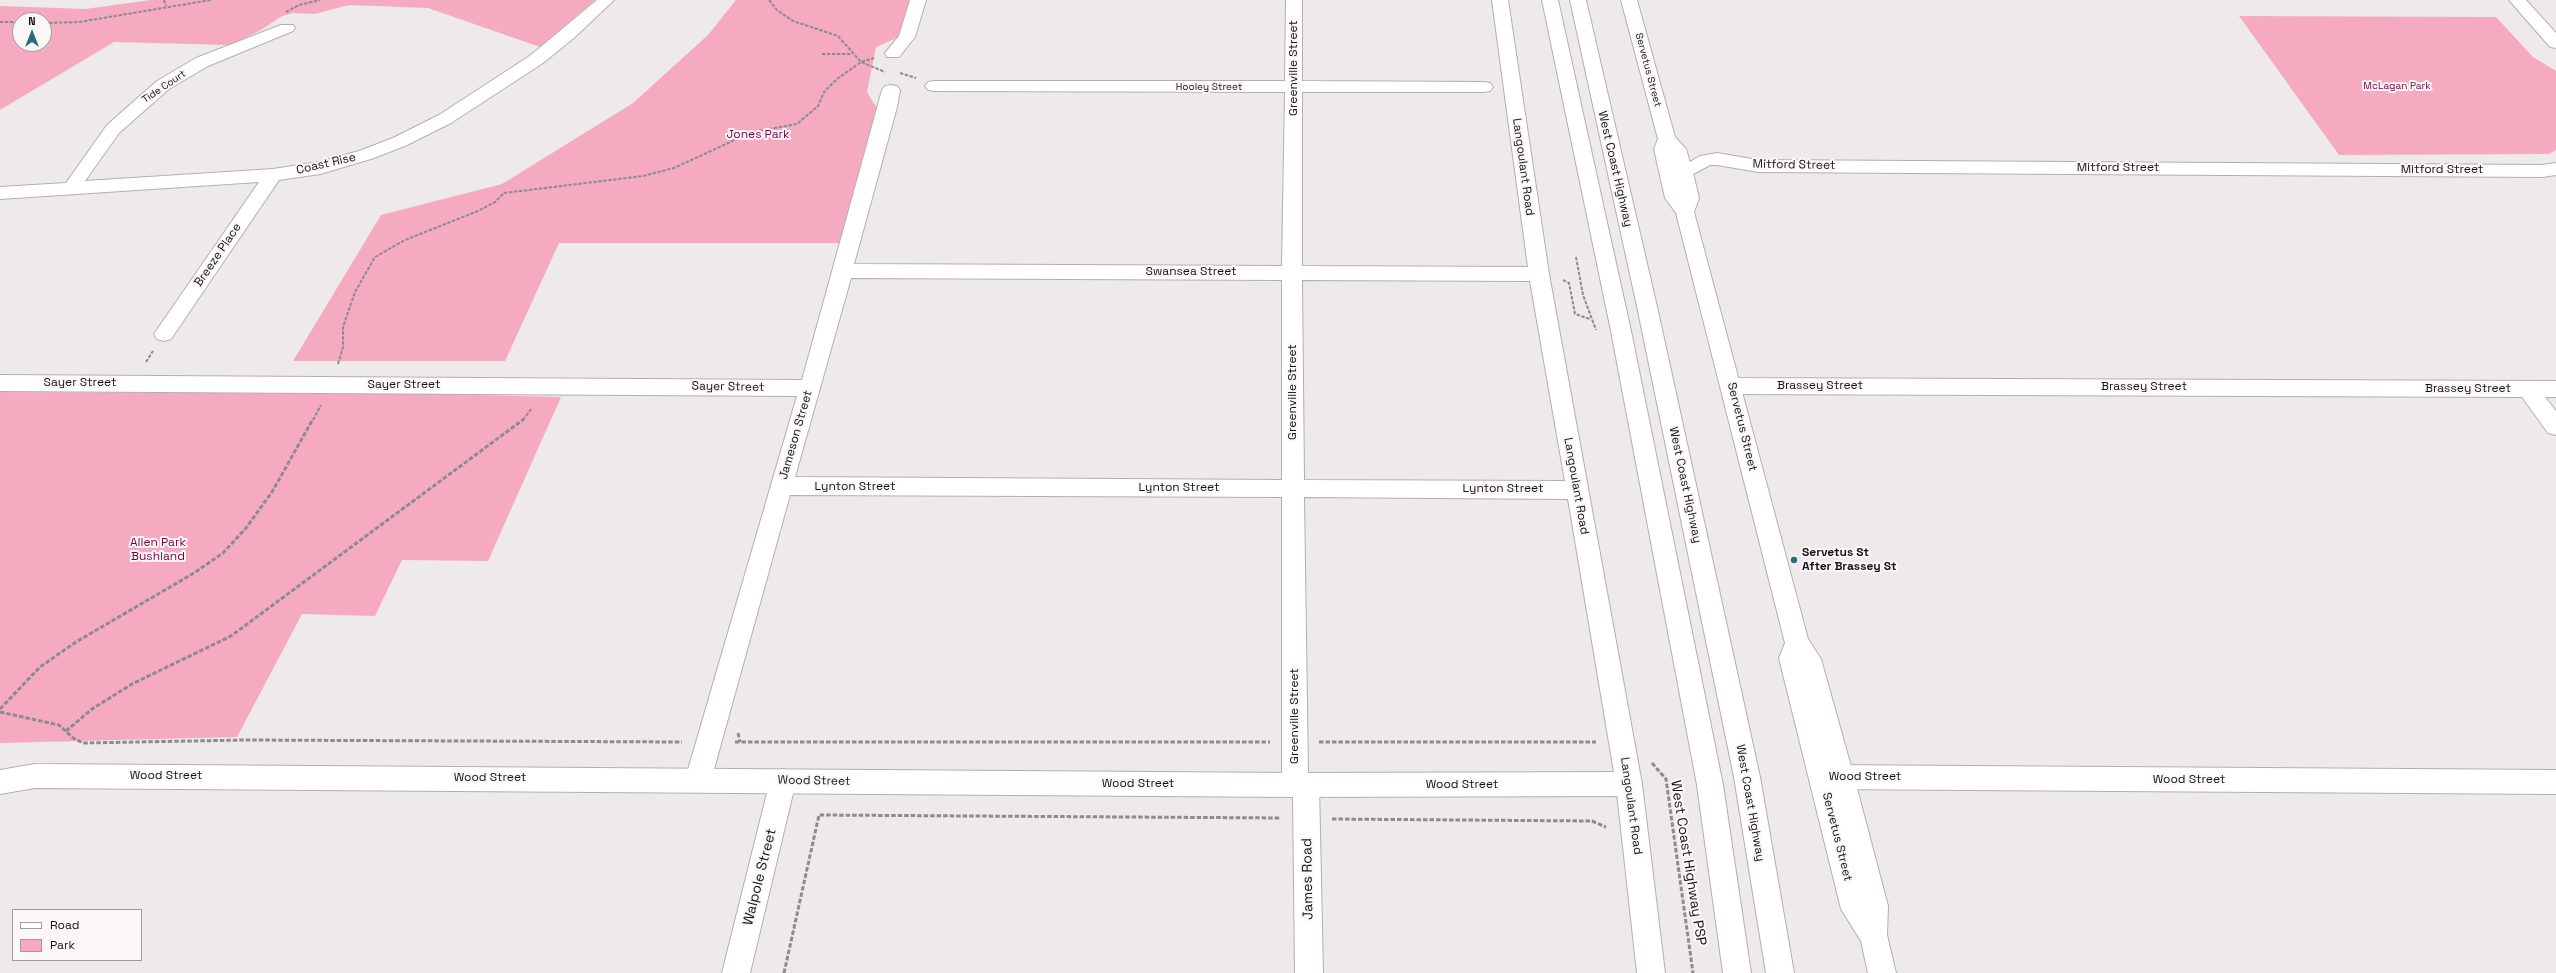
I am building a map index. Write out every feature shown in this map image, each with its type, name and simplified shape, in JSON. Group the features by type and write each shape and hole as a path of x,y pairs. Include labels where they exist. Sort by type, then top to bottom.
{"main road":[{"name":"Coast Rise","path":"0,193 72,187 272,175 320,168 364,156 399,142 445,119 537,59 569,34 606,0"},
{"path":"893,53 907,38 918,0"},
{"name":"Greenville Street","path":"1294,0 1295,88 1292,273 1295,742 1300,785"},
{"name":"Langoulant Road","path":"1500,0 1548,275 1577,490 1628,742 1629,784 1651,973"},
{"path":"1550,0 1621,330 1710,785 1737,973"},
{"name":"West Coast Highway","path":"1578,0 1648,311 1747,777 1780,973"},
{"name":"Servetus Street","path":"1629,0 1667,139 1677,149 1684,173 1690,198 1685,212"},
{"path":"2517,0 2556,43"},
{"name":"Tide Court","path":"72,187 113,129 163,85 202,62 287,28"},
{"name":"Jameson Street","path":"698,780 843,271 888,107 892,78"},
{"name":"Hooley Street","path":"927,84 1295,88 1484,87"},
{"name":"Servetus Street","path":"1667,139 1663,149 1674,198 1685,212 1796,643 1791,658 1874,906 1873,935 1882,973"},
{"name":"Mitford Street","path":"1684,173 1700,163 1712,160 1758,166 2534,171 2556,169"},
{"name":"Breeze Place","path":"164,334 272,175"},
{"name":"Swansea Street","path":"843,271 1548,275"},
{"name":"Sayer Street","path":"0,383 809,388"},
{"name":"Brassey Street","path":"1731,386 2556,389"},
{"path":"2528,389 2556,427"},
{"name":"Lynton Street","path":"782,486 1577,490"},
{"name":"Wood Street","path":"0,782 35,776 1300,785 1629,784"},
{"name":"Wood Street","path":"1832,777 2556,782"},
{"name":"Walpole Street","path":"736,973 783,781"},
{"name":"James Road","path":"1300,785 1307,819 1309,973"}],"path":[{"path":"164,0 166,6"},
{"path":"52,23 79,22 166,6 211,0"},
{"path":"287,28 284,14 289,10 320,0"},
{"path":"769,0 777,10 793,21 838,36 846,44 851,54 861,62 877,71 892,78 911,75 927,84"},
{"path":"0,22 12,22"},
{"path":"0,709 40,667 76,642 194,573 223,553 246,528 272,492 332,385 343,347 343,327 355,292 375,257 405,240 478,211 495,202 504,193 643,176 674,168 752,132 797,124 818,106 824,92 837,78 861,62 893,53"},
{"path":"822,54 851,54"},
{"path":"1576,258 1583,295 1590,319 1596,331"},
{"path":"1548,275 1569,283 1575,314 1590,319"},
{"path":"142,368 164,334"},
{"path":"66,731 92,709 132,684 231,636 525,418 536,401"},
{"path":"0,712 59,726 73,738 83,743 246,740 709,742 1628,742"},
{"path":"738,728 740,742"},
{"name":"West Coast Highway PSP","path":"1628,742 1666,779 1693,973"},
{"path":"784,973 819,815 1592,821 1606,827"}],"green space":[{"path":"151,0 595,0 540,47 428,8 349,5 314,14 293,13 282,16 261,30 230,45 114,42 0,110 0,6 85,9"},
{"name":"Jones Park","path":"736,0 910,0 899,37 876,47 867,92 878,110 840,243 559,243 505,361 293,361 381,215 502,184 633,103 708,35"},
{"name":"McLagan Park","path":"2239,16 2496,17 2533,57 2556,71 2556,150 2549,154 2339,155"},
{"name":"Allen Park Bushland","path":"0,392 434,394 561,397 488,561 402,560 375,616 302,614 237,737 0,743"}],"place":[{"name":"Servetus St After Brassey St","path":"1794,560"}]}
